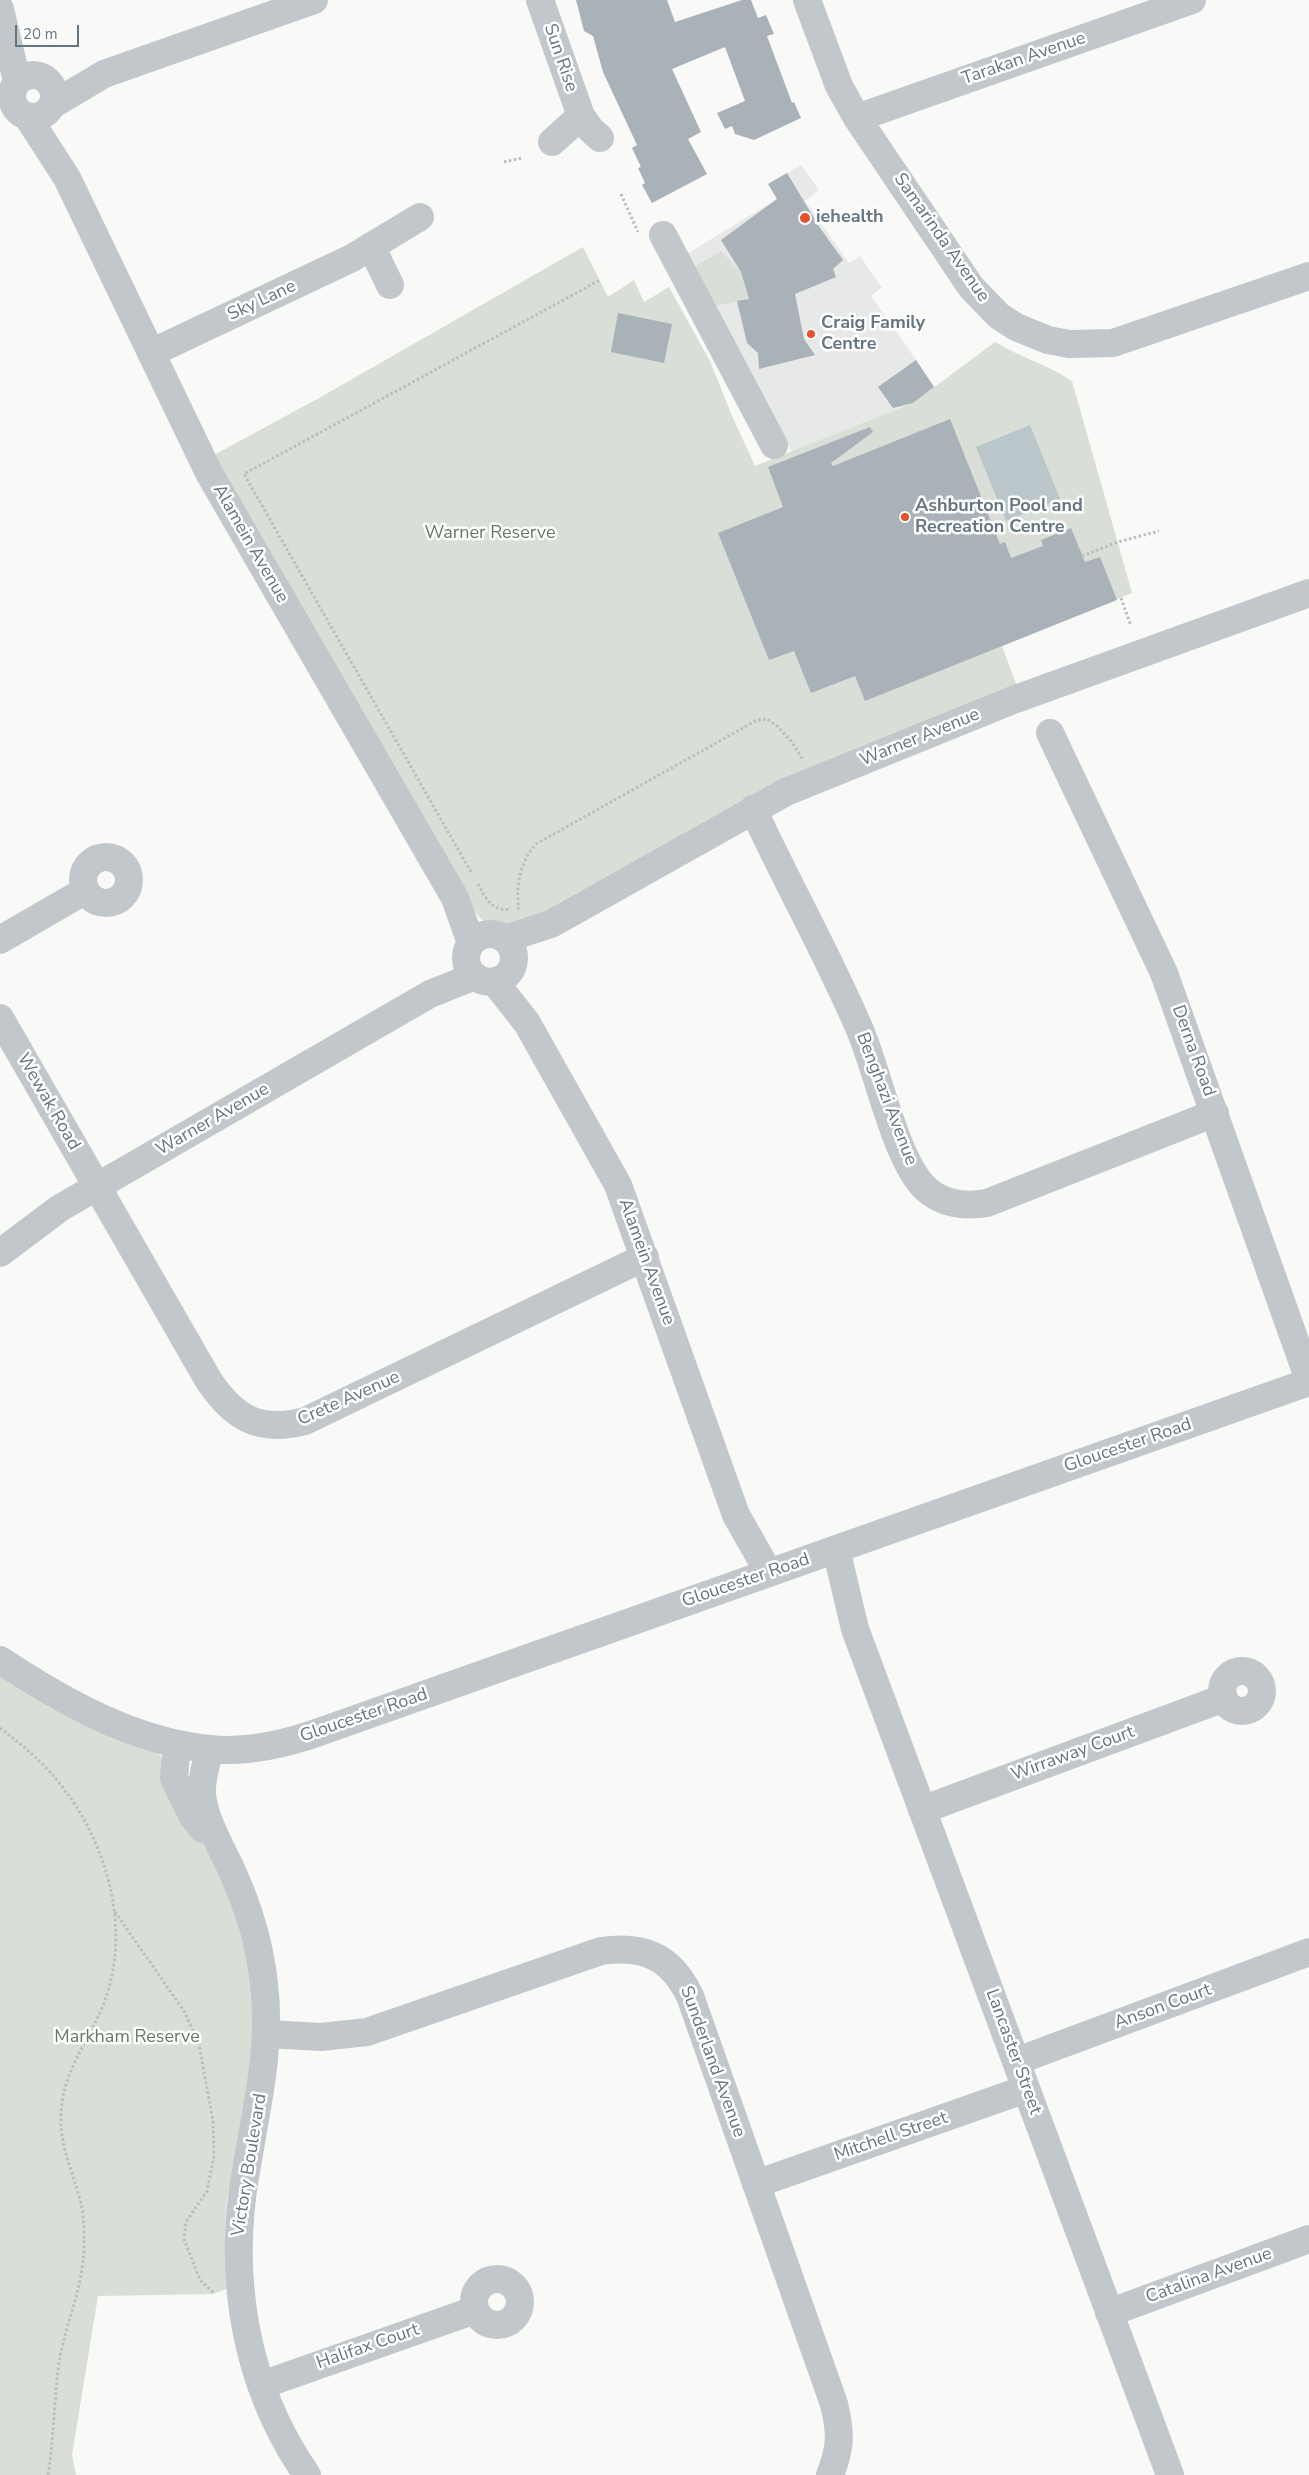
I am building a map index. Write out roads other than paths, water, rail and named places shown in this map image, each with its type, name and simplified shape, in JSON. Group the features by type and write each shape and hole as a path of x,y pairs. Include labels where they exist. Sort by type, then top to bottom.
{"street":[{"path":"26,97 104,74 314,0"},
{"name":"Sun Rise","path":"540,0 581,116 591,130 600,138"},
{"name":"Samarinda Avenue","path":"807,0 839,86 857,118 971,287 999,316 1035,336 1069,344 1113,343 1309,276"},
{"name":"Tarakan Avenue","path":"857,118 1192,0"},
{"name":"Alamein Avenue","path":"2,15 26,97 209,473 491,958 618,1185 757,1577"},
{"path":"552,142 581,116"},
{"name":"Sky Lane","path":"151,353 352,258 420,217"},
{"path":"651,235 774,444"},
{"path":"371,246 390,285"},
{"name":"Warner Avenue","path":"0,1253 41,1220 491,958 753,809 814,780 1115,662 1309,593"},
{"name":"Derna Road","path":"1050,733 1154,948 1177,1006 1309,1381"},
{"name":"Benghazi Avenue","path":"753,809 860,1031 907,1162 925,1188 936,1196 961,1205 987,1203 1215,1113"},
{"path":"0,940 86,890"},
{"name":"Wewak Road","path":"0,1018 97,1187"},
{"name":"Crete Avenue","path":"97,1187 222,1400 233,1411 245,1418 274,1426 305,1421 328,1411 645,1257"},
{"name":"Gloucester Road","path":"177,1744 210,1750 243,1749 297,1740 1309,1381"},
{"name":"Lancaster Street","path":"828,1552 1170,2475"},
{"path":"0,1660 69,1701 107,1720 137,1732 177,1744"},
{"name":"Wirraway Court","path":"922,1810 1224,1698"},
{"name":"Victory Boulevard","path":"177,1744 174,1767 177,1785 194,1817 220,1849"},
{"name":"Victory Boulevard","path":"210,1750 204,1770 202,1796 220,1849 232,1872 252,1925 264,1983 267,2034 266,2059 244,2180 237,2239 241,2303 253,2360 262,2385 286,2442 307,2475"},
{"name":"Sunderland Avenue","path":"267,2034 321,2037 357,2034 390,2025 587,1955 616,1949 650,1955 675,1970 690,1996 839,2423 840,2440 837,2457 830,2475"},
{"name":"Anson Court","path":"1016,2061 1309,1952"},
{"name":"Mitchell Street","path":"756,2184 1026,2089"},
{"name":"Catalina Avenue","path":"1109,2313 1309,2239"},
{"name":"Halifax Court","path":"262,2385 475,2310"}],"place":[{"name":"iehealth","path":"805,218"},
{"name":"Craig Family Centre","path":"811,334"},
{"name":"Ashburton Pool and Recreation Centre","path":"905,517"}],"park label":[{"name":"Warner Reserve","path":"490,534"},
{"name":"Markham Reserve","path":"127,2038"}]}
